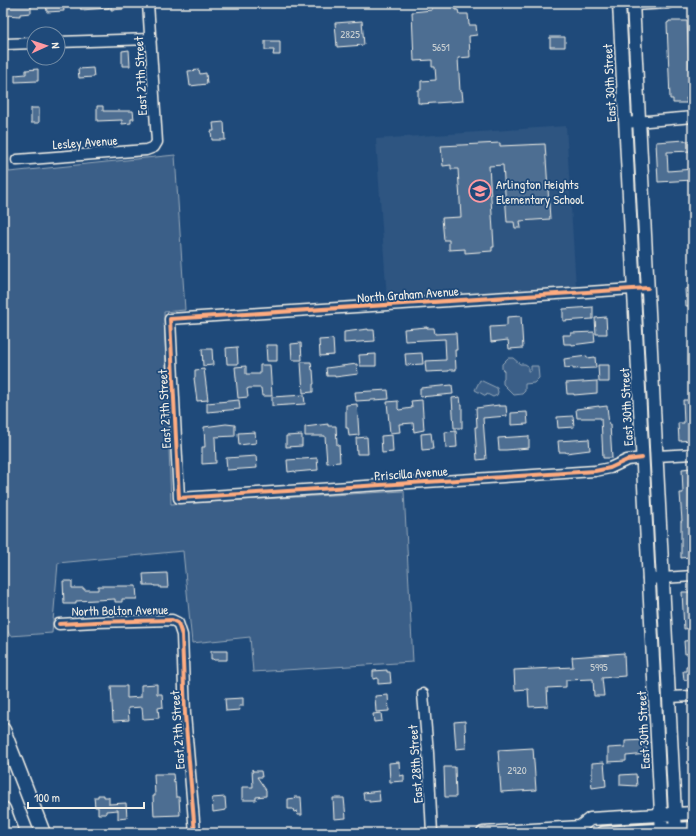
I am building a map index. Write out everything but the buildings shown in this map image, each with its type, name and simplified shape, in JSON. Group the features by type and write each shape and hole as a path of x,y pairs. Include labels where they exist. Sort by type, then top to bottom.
{"highway":[{"path":"3,730 42,828"},
{"path":"3,809 11,829"}],"main road":[{"name":"East 30th Street","path":"619,3 662,831"},
{"path":"633,4 676,831"},
{"path":"483,833 584,830 590,819 693,813"},
{"path":"603,833 676,831 693,828"}],"street":[{"name":"East 27th Street","path":"148,3 157,142 154,147"},
{"path":"633,4 668,3"},
{"path":"66,42 151,39"},
{"path":"6,44 26,43"},
{"path":"625,122 693,117"},
{"name":"Lesley Avenue","path":"17,160 146,150 154,147"},
{"name":"North Graham Avenue","path":"170,319 648,288"},
{"name":"East 27th Street","path":"170,319 179,498"},
{"path":"657,456 693,454"},
{"name":"Priscilla Avenue","path":"179,498 596,472 610,468 624,461 642,458"},
{"path":"648,578 693,576"},
{"name":"North Bolton Avenue","path":"59,624 172,620 180,626"},
{"name":"East 27th Street","path":"180,626 185,714 195,833"},
{"name":"East 28th Street","path":"423,694 432,833"},
{"path":"669,697 693,696"}],"shaded area":[{"path":"3,110 5,110 9,172 175,155 185,310 164,312 171,504 404,491 413,662 253,672 250,637 192,643 183,551 58,563 52,633 10,636 3,620"},
{"path":"566,126 576,287 387,300 376,139"},
{"path":"508,358 513,358 520,364 525,364 528,366 528,371 531,371 531,366 538,366 539,378 534,383 525,384 525,391 522,394 514,395 503,384 504,371 502,369 502,364"},
{"path":"480,380 497,388 497,395 493,397 487,394 486,396 475,390"}],"cycle path":[{"path":"642,458 627,460 610,468 595,471 179,498 170,319 648,288"},
{"path":"59,624 172,620 178,623 182,635 185,714 195,833"}],"place":[{"name":"Arlington Heights Elementary School","path":"480,191"}]}
